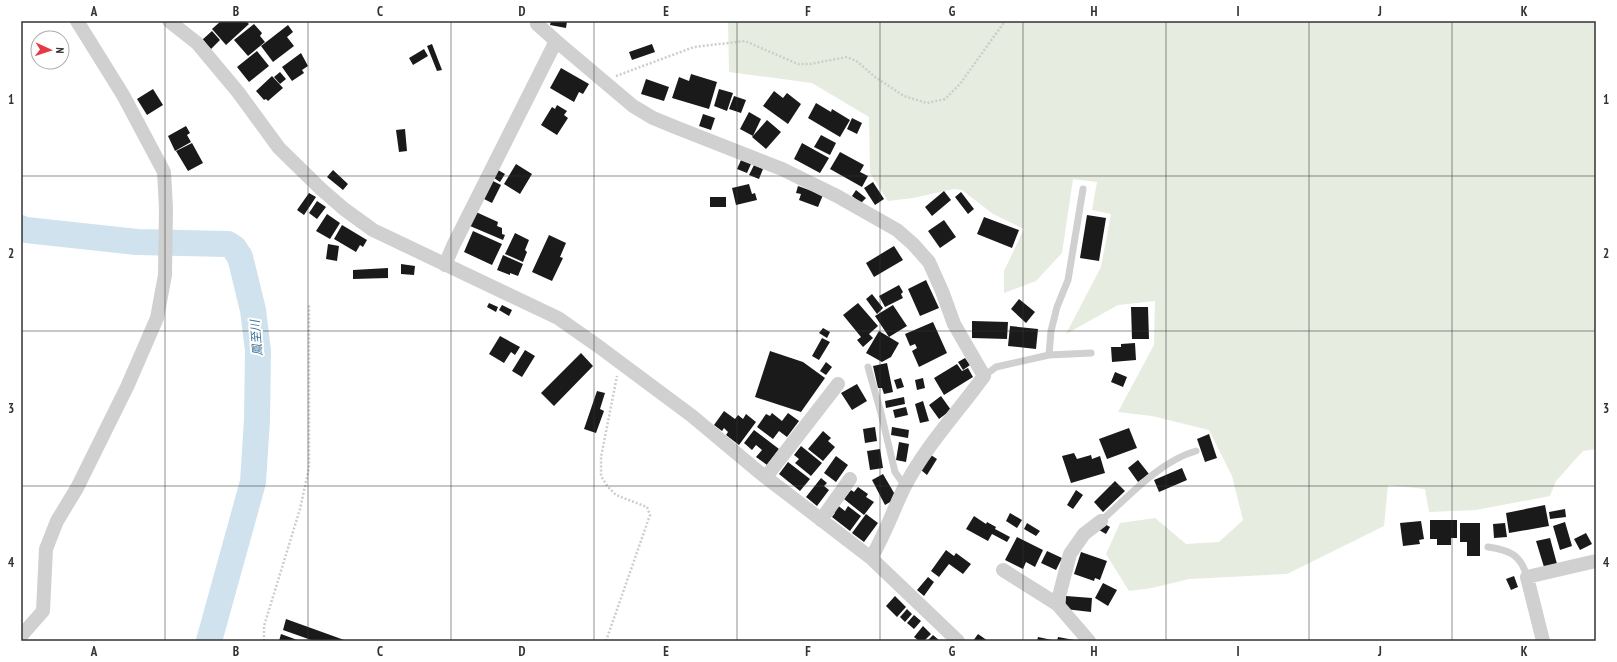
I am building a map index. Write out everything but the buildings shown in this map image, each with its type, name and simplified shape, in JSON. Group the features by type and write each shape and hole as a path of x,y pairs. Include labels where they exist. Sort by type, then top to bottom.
{"street":[{"path":"21,636 43,611 46,549 57,521 77,488 133,373 157,318 165,275 166,208 164,172 123,95 78,21"},
{"path":"169,21 197,43 238,92 279,148 321,189 373,230 558,318 692,416 766,477 871,558 958,641"},
{"path":"537,23 633,106 653,118 782,169 837,196 897,230 913,244 929,262 954,324 984,376 932,442 905,486 879,546 871,558"},
{"path":"445,265 453,246 556,41"},
{"path":"766,477 838,384"},
{"path":"821,520 850,479"},
{"path":"1057,604 1070,554 1084,534 1101,520"},
{"path":"1543,641 1528,577 1596,561"},
{"path":"1004,570 1057,604 1089,641"}],"lane":[{"path":"1048,354 1051,331 1057,307 1068,280 1083,190"},
{"path":"984,376 996,367 1048,354 1091,353"},
{"path":"868,367 895,472 905,486"},
{"path":"1101,520 1155,474 1185,454 1196,451"},
{"path":"1488,547 1501,549 1512,554 1524,565 1528,577"}],"path":[{"path":"603,81 694,47 745,40 798,64 810,64 847,57 858,62 875,77 904,96 927,103 946,99 960,84 1005,21"},
{"path":"264,641 264,626 300,509 309,468 309,305"},
{"path":"606,641 650,516 647,507 616,494 608,487 601,476 600,457 620,362"}],"shaded area":[{"path":"728,21 1596,21 1596,449 1583,451 1556,481 1550,496 1476,510 1429,512 1425,489 1388,485 1384,526 1287,574 1189,579 1152,588 1129,591 1106,554 1120,523 1155,518 1186,544 1219,542 1243,520 1232,476 1209,430 1152,416 1118,412 1154,345 1155,301 1118,305 1066,334 1101,267 1111,214 1092,210 1097,182 1073,179 1062,253 1036,281 1004,293 1004,271 1024,229 993,214 962,190 954,189 913,198 888,201 870,173 869,117 812,83 729,72"}],"waterway":[{"name":"鳳至川","path":"21,228 26,230 137,242 228,244 234,248 240,257 253,310 258,351 257,420 253,482 209,641"}]}
